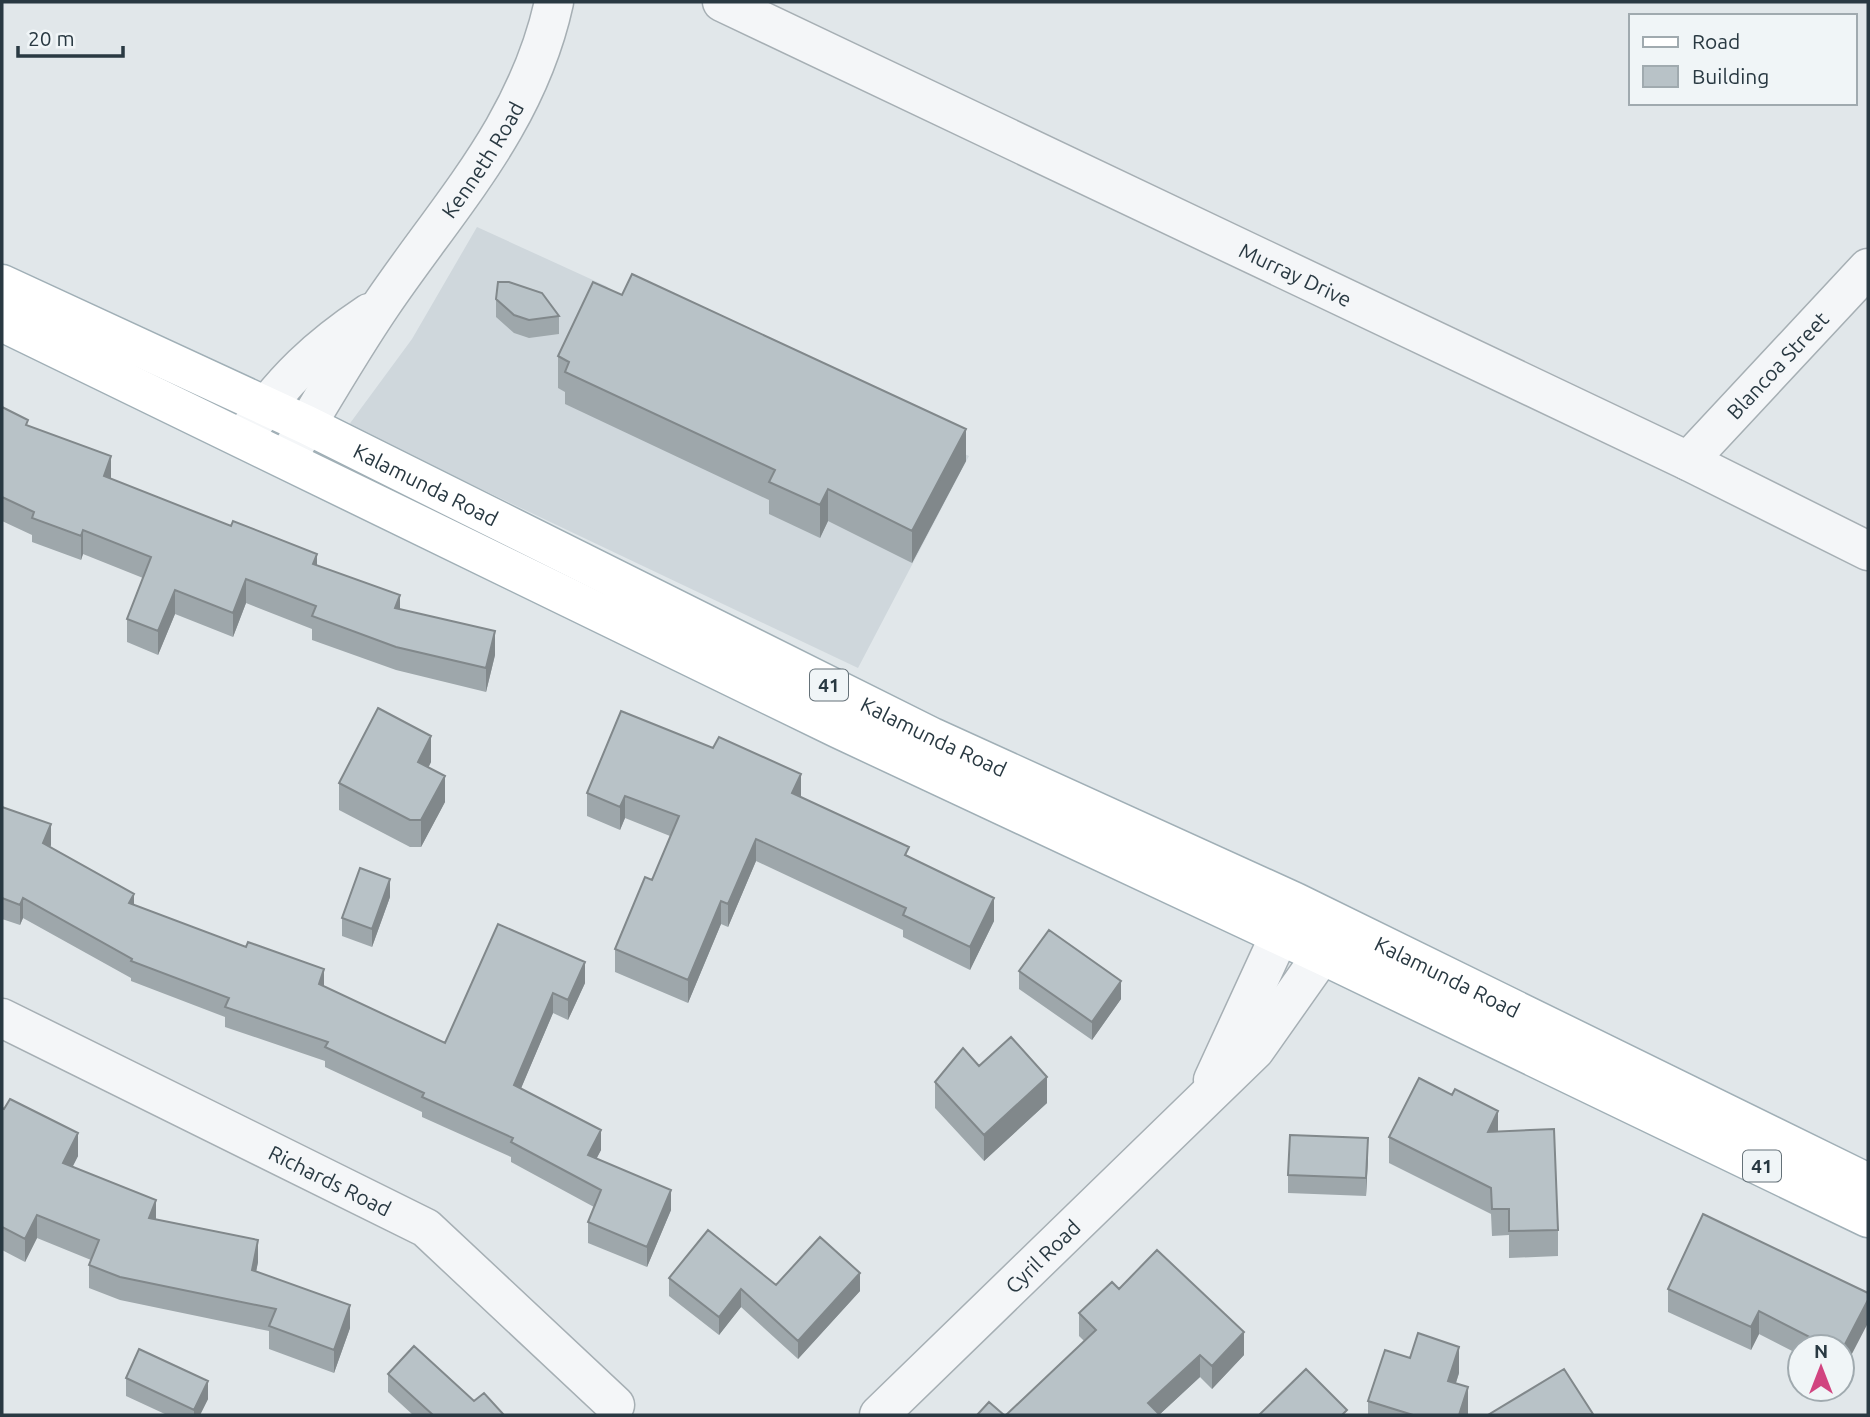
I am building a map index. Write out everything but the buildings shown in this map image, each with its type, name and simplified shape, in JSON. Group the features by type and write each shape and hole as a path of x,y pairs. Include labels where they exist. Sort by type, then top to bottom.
{"main road":[{"name":"Kalamunda Road","path":"2,284 266,405 932,737 1295,902 1333,941 1868,1218"},
{"name":"Kalamunda Road","path":"2,321 839,729 1280,937 1333,941 1868,1183"}],"street":[{"name":"Kenneth Road","path":"287,458 382,304 471,184 495,146 529,78 549,26 554,2"},
{"name":"Murray Drive","path":"722,2 1688,461 1868,551"},
{"name":"Blancoa Street","path":"1688,461 1868,268"},
{"name":"Kenneth Road","path":"243,437 266,405 324,342 382,304"},
{"name":"Cyril Road","path":"1205,1098 1295,902"},
{"name":"Cyril Road","path":"879,1415 1255,1050 1333,941"},
{"name":"Richards Road","path":"2,1018 426,1228 615,1405"}],"shaded area":[{"path":"477,227 606,286 632,306 969,456 858,668 348,426 412,339"}]}
